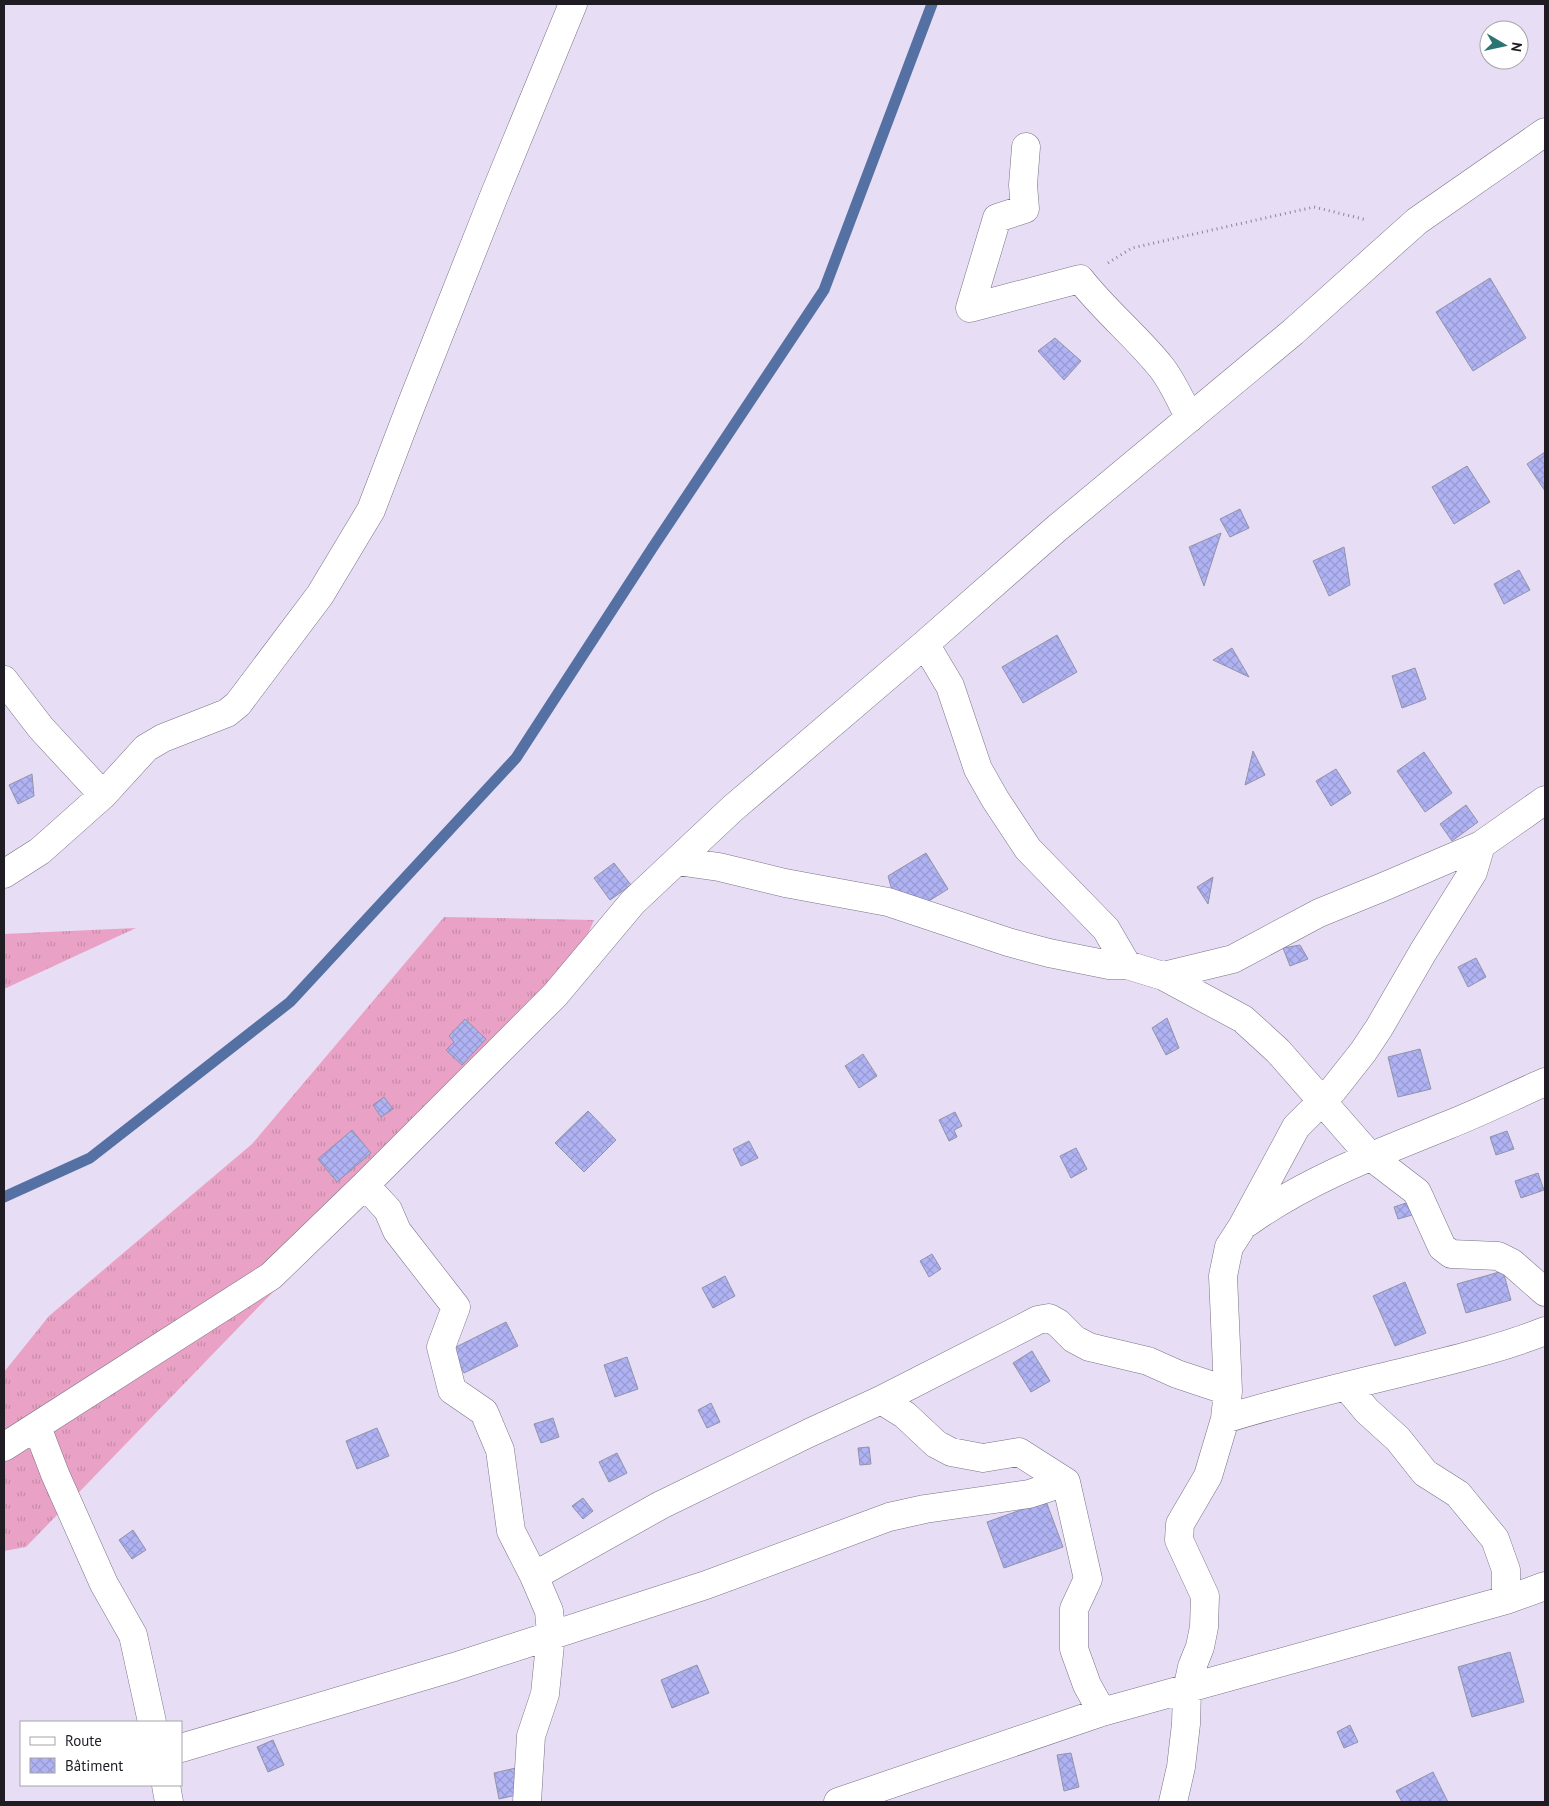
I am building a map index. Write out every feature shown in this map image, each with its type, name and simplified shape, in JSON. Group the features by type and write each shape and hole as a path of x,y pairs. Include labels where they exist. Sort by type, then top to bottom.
{"street":[{"path":"4,874 40,852 103,795 146,748 163,738 227,712 238,704 320,595 372,510 468,260 573,4"},
{"path":"4,1447 271,1276 365,1186 555,995 633,902 732,809 1056,529 1293,332 1417,221 1543,141"},
{"path":"1026,147 1023,185 1025,209 997,218 970,308 1080,279 1163,369 1190,418"},
{"path":"925,644 950,686 978,769 995,799 1028,850 1106,929 1127,965"},
{"path":"4,680 41,728 103,795"},
{"path":"1162,976 1233,959 1319,912 1383,888 1481,845 1545,800"},
{"path":"1173,1802 1181,1767 1186,1724 1187,1690 1192,1667 1200,1647 1204,1626 1205,1596 1179,1540 1180,1524 1208,1476 1225,1419 1228,1391 1223,1276 1229,1247 1242,1227 1296,1126 1333,1090 1379,1028 1427,944 1473,872 1481,845"},
{"path":"678,861 719,867 785,883 888,902 1049,954 1109,965 1127,965 1162,976 1243,1020 1278,1051 1370,1156 1417,1192 1442,1247 1451,1254 1498,1256 1512,1263 1545,1292"},
{"path":"1242,1227 1274,1204 1370,1156 1450,1124 1545,1082"},
{"path":"365,1186 388,1210 397,1231 456,1307 441,1347 452,1390 484,1412 500,1450 511,1531 549,1611 551,1634 545,1694 531,1736 527,1802"},
{"path":"534,1576 661,1505 881,1400 1038,1320 1050,1318 1058,1323 1074,1339 1089,1347 1148,1361 1177,1374 1228,1391"},
{"path":"1225,1419 1260,1408 1491,1350 1545,1331"},
{"path":"1346,1386 1367,1412 1398,1439 1425,1473 1458,1494 1494,1538 1506,1570 1506,1600"},
{"path":"881,1400 905,1415 936,1444 951,1452 984,1458 1019,1452 1066,1482 1088,1578 1074,1609 1074,1649 1087,1685 1102,1712"},
{"path":"37,1427 55,1474 104,1584 133,1635 152,1721"},
{"path":"182,1748 454,1667 706,1585 889,1517 925,1509 1029,1494 1066,1482"},
{"path":"838,1802 1102,1712 1187,1690 1506,1600 1545,1586"},
{"path":"166,1786 169,1802"}],"path":[{"path":"1080,279 1132,248 1314,207 1406,231"}],"green space":[{"path":"444,917 594,920 560,1000 26,1547 4,1551 4,1372 49,1316 252,1144"},
{"path":"136,928 4,989 4,934"}],"building":[{"path":"1490,278 1526,338 1473,371 1436,312"},
{"path":"1055,338 1081,361 1064,380 1038,351"},
{"path":"1545,452 1545,491 1527,464"},
{"path":"1467,466 1490,502 1454,524 1432,487"},
{"path":"1240,509 1249,528 1230,537 1220,519"},
{"path":"1221,533 1204,586 1189,547"},
{"path":"1344,547 1350,585 1329,596 1313,561"},
{"path":"1519,570 1530,590 1504,604 1494,584"},
{"path":"1057,635 1077,672 1023,703 1002,667"},
{"path":"1232,648 1249,677 1213,660"},
{"path":"1415,668 1426,699 1402,708 1392,676"},
{"path":"1253,751 1265,775 1245,785"},
{"path":"1424,752 1452,793 1425,812 1397,771"},
{"path":"1336,769 1351,793 1331,806 1316,781"},
{"path":"32,774 34,796 18,804 9,785"},
{"path":"1466,805 1478,822 1452,841 1440,824"},
{"path":"926,853 948,889 900,919 888,876"},
{"path":"614,863 631,885 610,900 594,878"},
{"path":"1213,877 1208,904 1197,887"},
{"path":"1300,945 1308,959 1290,966 1283,948"},
{"path":"1476,958 1486,977 1468,987 1458,967"},
{"path":"1167,1018 1179,1048 1166,1055 1152,1028"},
{"path":"465,1019 486,1039 462,1065 446,1050 454,1042 449,1036"},
{"path":"1420,1049 1431,1089 1398,1097 1388,1057"},
{"path":"863,1054 877,1076 859,1088 845,1066"},
{"path":"384,1097 393,1109 381,1117 373,1105"},
{"path":"588,1111 616,1140 584,1172 555,1143"},
{"path":"955,1112 962,1126 954,1130 957,1137 949,1141 939,1120"},
{"path":"352,1130 371,1153 337,1182 318,1159"},
{"path":"1507,1131 1514,1149 1496,1155 1490,1137"},
{"path":"749,1141 758,1158 741,1166 733,1149"},
{"path":"1076,1148 1087,1169 1071,1178 1060,1156"},
{"path":"1538,1173 1544,1190 1521,1198 1515,1181"},
{"path":"1409,1202 1412,1215 1398,1219 1394,1207"},
{"path":"932,1254 941,1269 929,1277 920,1261"},
{"path":"1503,1271 1511,1300 1466,1313 1457,1284"},
{"path":"725,1276 735,1296 713,1308 702,1288"},
{"path":"1405,1282 1426,1333 1395,1346 1373,1296"},
{"path":"506,1322 518,1346 464,1373 452,1349"},
{"path":"1032,1351 1050,1381 1031,1392 1013,1363"},
{"path":"627,1357 638,1389 615,1397 604,1365"},
{"path":"711,1403 720,1422 707,1428 698,1410"},
{"path":"553,1418 559,1437 541,1443 534,1424"},
{"path":"377,1428 389,1456 357,1469 346,1441"},
{"path":"869,1447 871,1464 860,1465 858,1448"},
{"path":"617,1453 627,1473 609,1482 599,1462"},
{"path":"583,1498 593,1511 583,1519 572,1506"},
{"path":"1046,1501 1063,1547 1004,1568 987,1522"},
{"path":"133,1530 146,1550 132,1559 119,1540"},
{"path":"1510,1652 1524,1702 1472,1717 1458,1667"},
{"path":"697,1665 709,1693 672,1708 661,1680"},
{"path":"1350,1725 1358,1742 1344,1748 1337,1732"},
{"path":"273,1740 284,1765 268,1772 257,1747"},
{"path":"1071,1753 1079,1787 1064,1791 1057,1755"},
{"path":"520,1767 525,1793 499,1799 494,1773"},
{"path":"1433,1772 1448,1802 1402,1802 1396,1791"}],"waterway":[{"path":"4,1197 90,1158 290,1002 516,758 653,547 824,290 932,4"}]}
